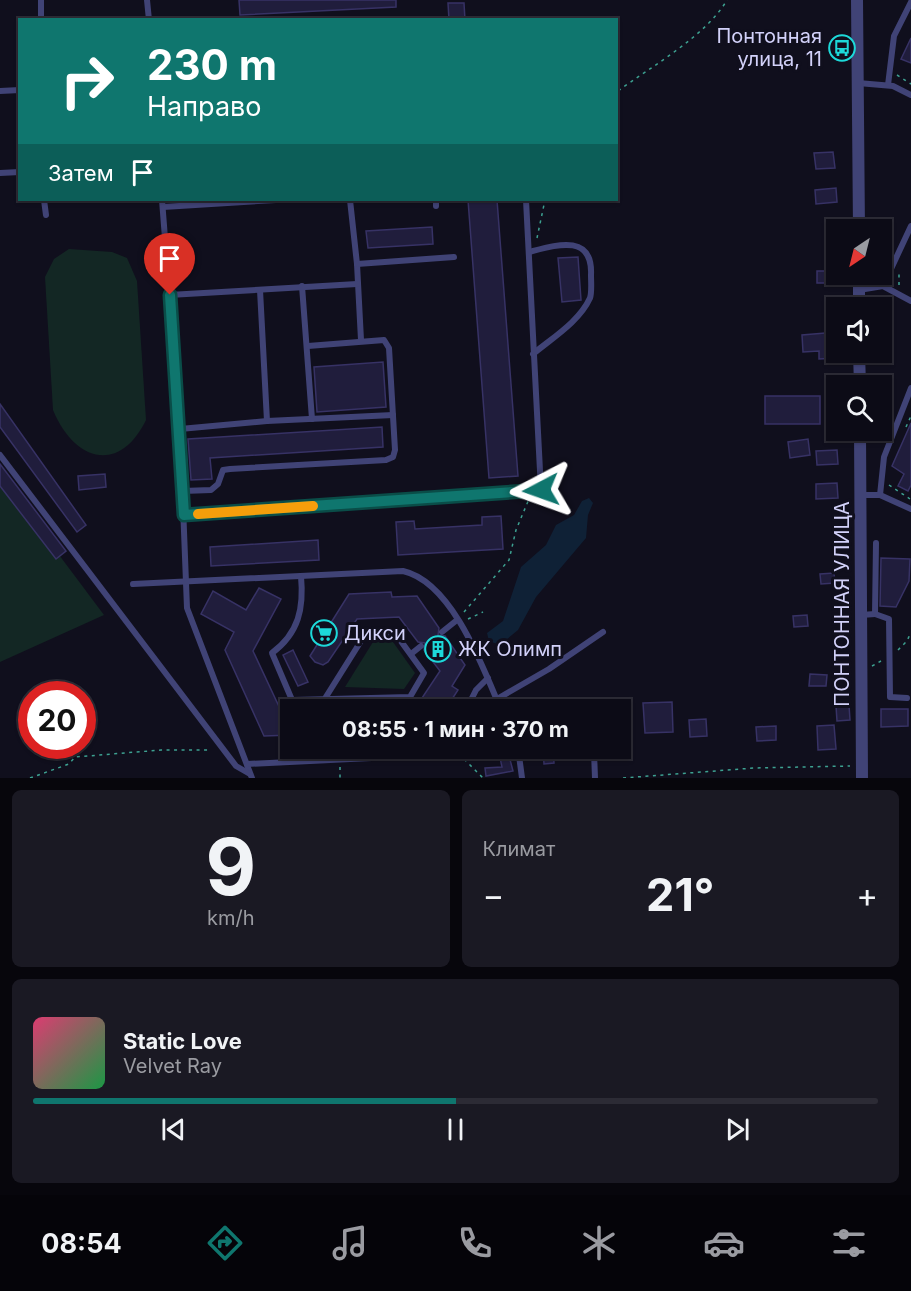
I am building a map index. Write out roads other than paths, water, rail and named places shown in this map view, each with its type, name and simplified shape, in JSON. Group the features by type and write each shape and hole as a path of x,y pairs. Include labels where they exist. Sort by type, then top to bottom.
{"street":[{"path":"857,0 859,219"},
{"path":"859,285 859,297"},
{"name":"ПОНТОННАЯ УЛИЦА","path":"860,441 862,778"}],"lane":[{"path":"41,0 42,18"},
{"path":"147,0 149,18"},
{"path":"888,86 894,36 911,2"},
{"path":"858,83 888,86 911,94"},
{"path":"0,91 18,90"},
{"path":"0,173 18,172"},
{"path":"44,201 46,215"},
{"path":"238,201 163,203 180,429 187,608 252,776"},
{"path":"350,201 357,264 361,340"},
{"path":"184,515 541,490 526,201"},
{"path":"883,286 911,226"},
{"path":"529,252 574,244 585,250 592,265 590,297 575,320 533,354"},
{"path":"357,264 454,257"},
{"path":"170,295 357,284"},
{"path":"302,286 312,419"},
{"path":"859,290 883,286 911,301"},
{"path":"260,290 267,421"},
{"path":"183,491 211,490 218,484 223,470 386,460 393,457 395,450 389,348 384,340 361,340 308,346"},
{"path":"880,495 884,457 911,388"},
{"path":"180,429 267,421 393,415"},
{"path":"0,455 236,766 252,776"},
{"path":"861,495 880,495 911,510"},
{"path":"875,614 876,543"},
{"path":"133,584 403,571 416,573 433,587 458,620 472,644 497,699 549,669 603,632"},
{"path":"292,699 272,653 289,636 302,612 301,576"},
{"path":"861,615 875,614 889,619 890,697 907,698"},
{"path":"441,632 458,620"},
{"path":"325,699 366,633 395,633 424,673 410,697 353,699"},
{"path":"411,654 421,646"},
{"path":"472,699 476,690 488,678"},
{"path":"247,764 358,759"},
{"path":"519,759 522,778"},
{"path":"594,759 595,778"}],"water":[{"path":"589,498 593,503 588,515 586,538 536,597 518,630 500,645 489,641 487,633 503,621 521,567 546,545 556,525 574,515 582,501"}],"place":[{"name":"Понтонная улица, 11","path":"842,48"},
{"name":"Дикси","path":"324,633"},
{"name":"ЖК Олимп","path":"438,649"}]}
